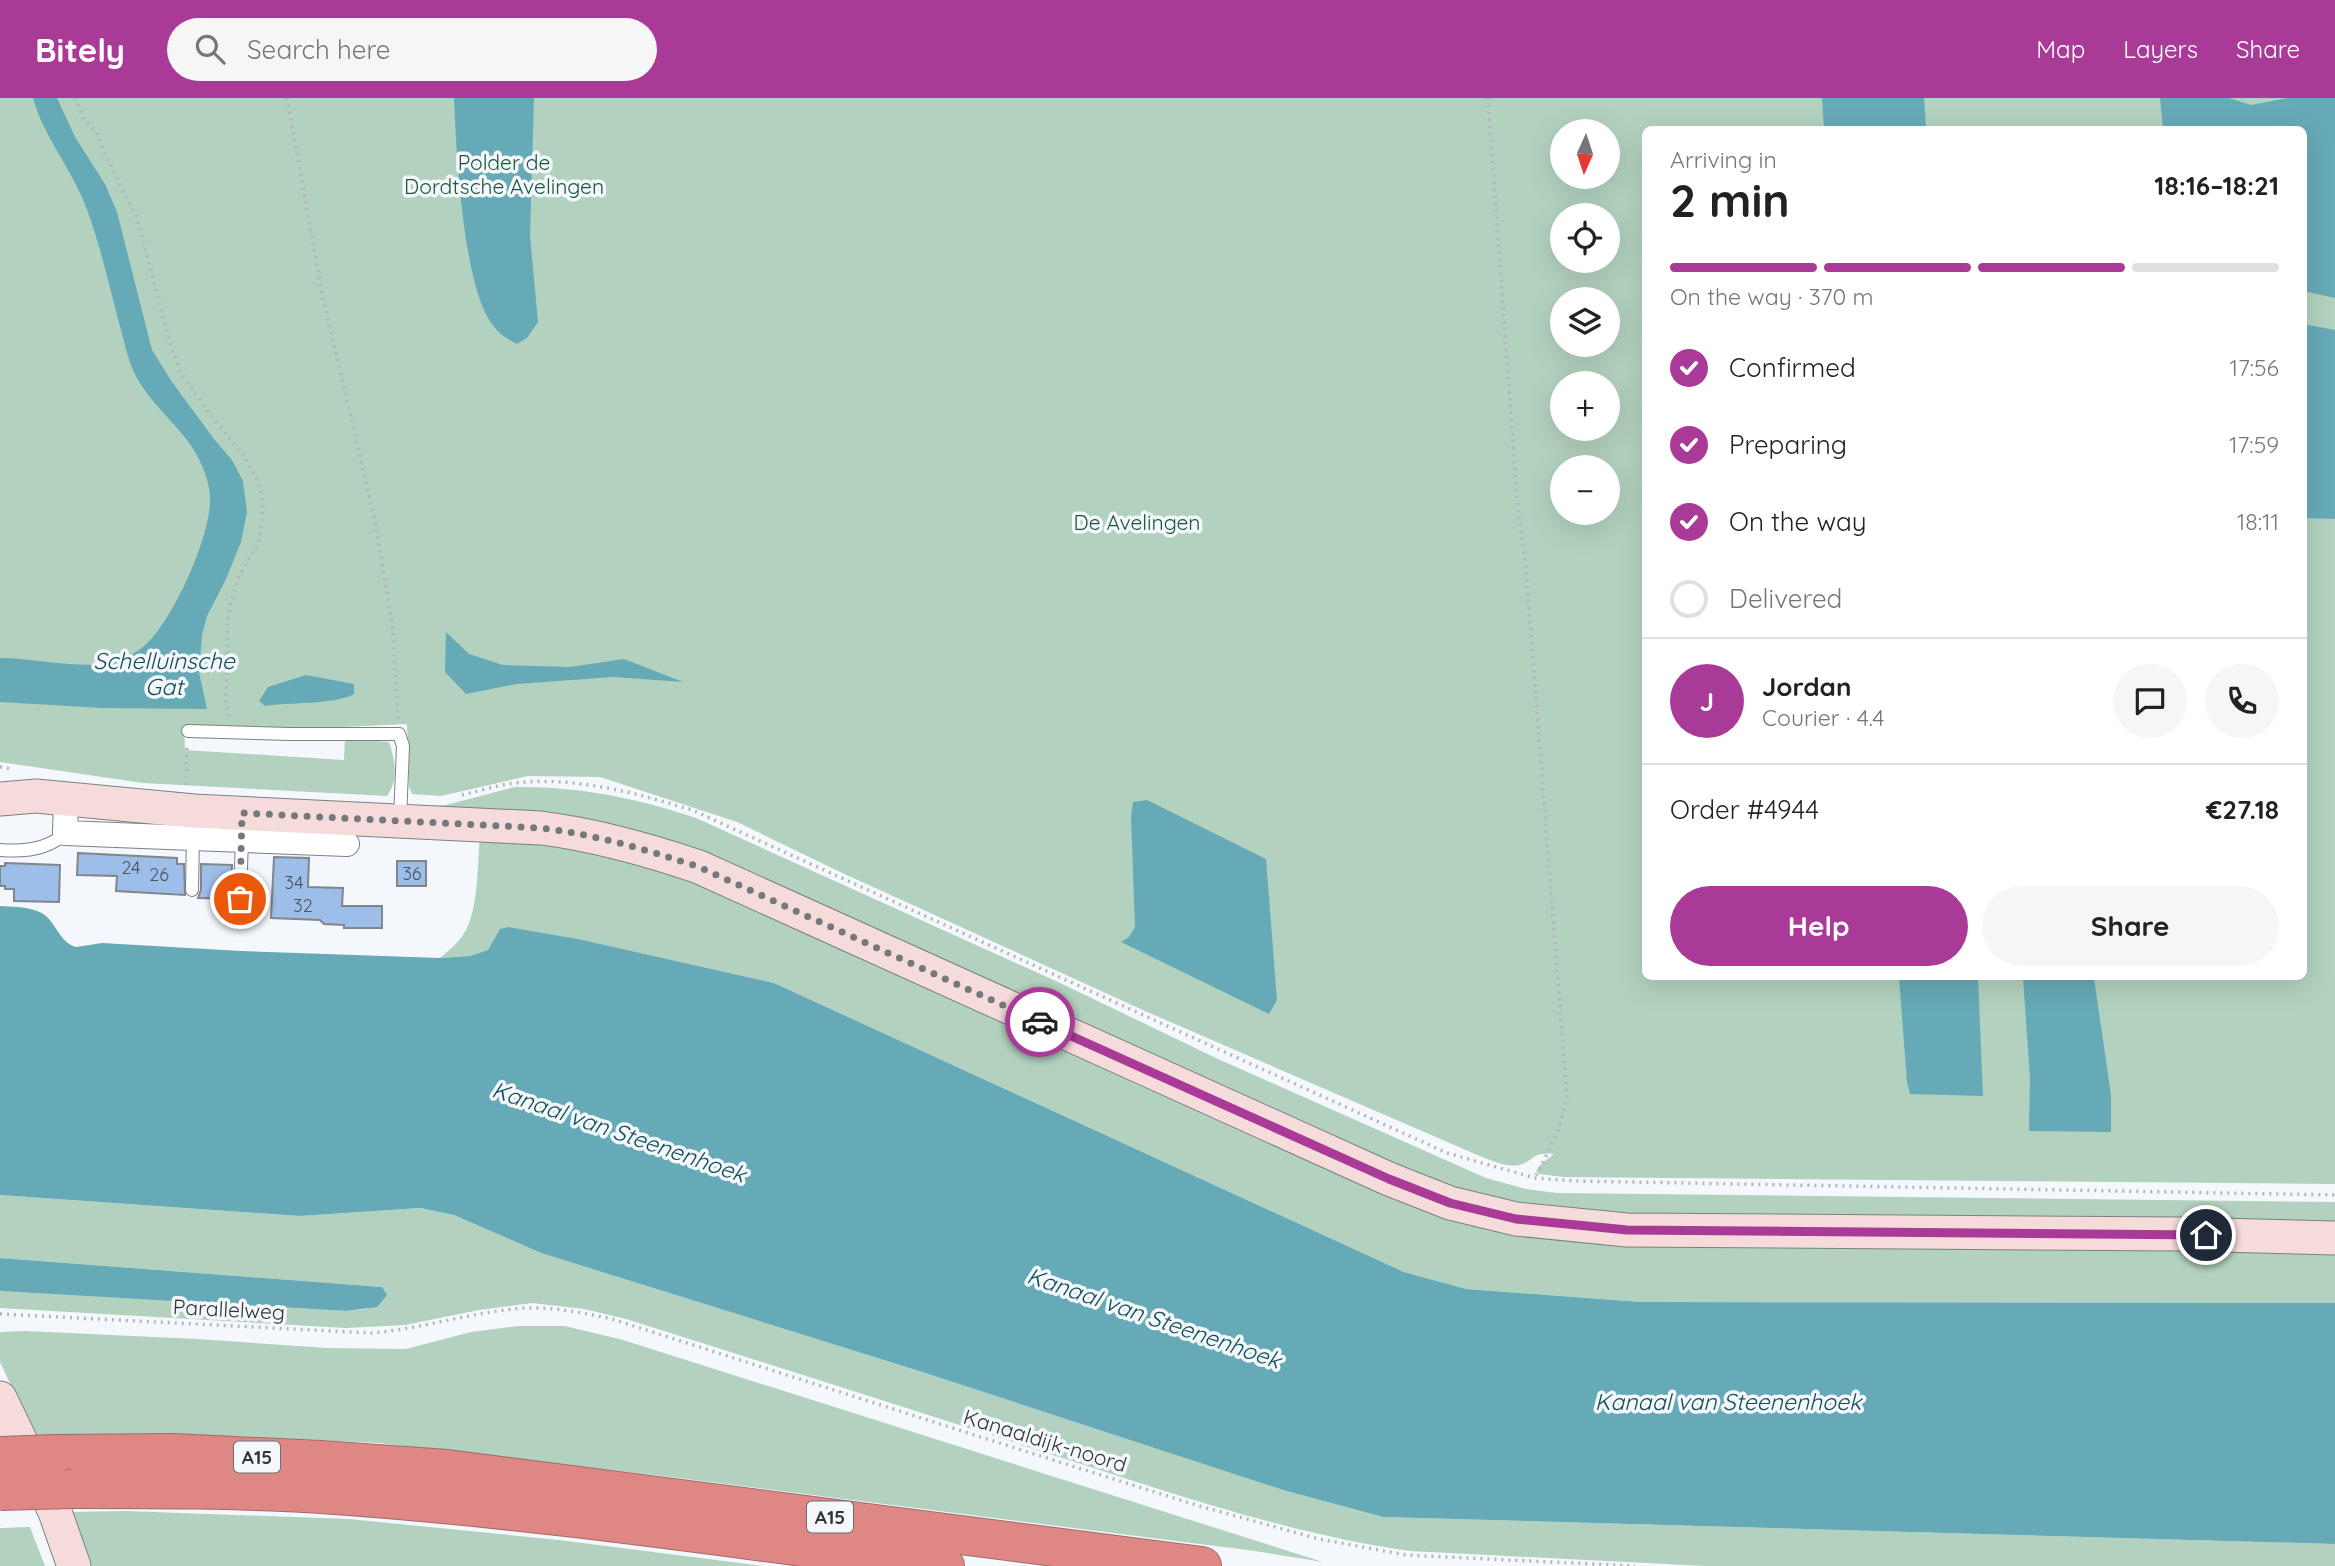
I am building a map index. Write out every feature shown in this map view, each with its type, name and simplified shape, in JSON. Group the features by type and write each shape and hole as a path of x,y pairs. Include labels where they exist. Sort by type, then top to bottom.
{"highway":[{"name":"A15","path":"0,1456 173,1453 447,1469 1202,1566"},
{"name":"A15","path":"0,1491 180,1489 319,1494 445,1504 945,1566"}],"street":[{"path":"0,799 36,796 191,813 242,827 347,844"},
{"path":"66,799 65,833 191,813"},
{"path":"242,827 400,821 541,828 586,834 642,847 699,867 1389,1179 1450,1203 1516,1219 1627,1230 2335,1238"},
{"path":"0,1398 55,1512 74,1566"}],"lane":[{"path":"188,731 399,734 403,746 400,821"},
{"path":"191,813 191,890"},
{"path":"242,827 240,899 251,919"},
{"path":"0,850 39,848 58,840 65,833"}],"path":[{"path":"75,98 84,120 96,131 137,218 180,371 209,413 245,457 259,483 263,506 259,542 239,576 228,613 226,704 231,732"},
{"path":"287,98 322,294 375,521 393,630 399,734"},
{"path":"1488,98 1517,500 1526,569 1567,1098 1557,1134 1535,1178 2335,1195"},
{"path":"188,731 191,813"},
{"name":"Kanaaldijk-noord","path":"455,1319 526,1308 581,1312 612,1319 1196,1505 1346,1545 1432,1557 1635,1566"},
{"name":"Parallelweg","path":"0,1314 344,1333 410,1329 455,1319"}],"green space":[{"name":"De Avelingen","path":"0,98 2335,98 2335,1184 1564,1177 1539,1174 1536,1171 1541,1164 1554,1154 1538,1155 1512,1166 1482,1157 1145,1011 737,822 600,777 528,776 441,796 412,794 409,786 407,724 300,729 184,726 185,750 344,760 345,739 389,742 395,770 387,796 143,783 0,762"},
{"path":"515,787 584,791 652,805 696,818 1058,982 1218,1059 1486,1178 1526,1189 1557,1193 2335,1202 2335,1227 1590,1217 1450,1190 705,856 422,807 446,805"},
{"path":"480,837 533,839 655,863 1525,1236 1551,1240 2335,1251 2335,1303 1641,1302 1466,1289 1404,1272 774,983 583,940 440,958 461,938 470,919 475,896"},
{"path":"0,1195 300,1216 420,1208 454,1215 541,1253 919,1371 1283,1490 1383,1517 2335,1544 2335,1566 1705,1566 1410,1551 1365,1544 1231,1511 626,1319 584,1309 532,1303 479,1310 405,1325 346,1328 0,1308 0,1290 347,1311 367,1309 382,1287 0,1258"},
{"path":"518,1326 565,1326 623,1340 1323,1562 1255,1551 663,1476 378,1443 231,1436 36,1439 0,1362 0,1332 197,1339 327,1348 406,1349 471,1332"},
{"path":"125,1511 349,1519 559,1540 763,1566 88,1566 68,1512"},
{"path":"30,1527 45,1566 0,1566 0,1528"}],"water":[{"name":"Schelluinsche Gat","path":"33,98 57,98 75,137 105,184 117,212 152,350 172,382 232,460 243,481 247,512 241,542 207,616 202,635 199,672 207,709 102,708 0,702 0,658 98,665 119,660 144,646 166,619 188,578 204,534 210,499 207,479 197,454 149,396 133,370 86,207 44,127"},
{"path":"454,98 534,98 530,236 538,322 527,338 517,344 503,336 492,324 474,280 463,216"},
{"path":"1822,98 1924,98 1926,126 1824,126"},
{"path":"2160,98 2229,98 2251,105 2288,98 2335,98 2335,298 2307,292 2307,126 2163,126"},
{"path":"2307,325 2335,330 2335,519 2307,518"},
{"path":"446,632 469,654 503,665 570,667 624,659 683,682 613,677 517,684 466,694 445,672"},
{"path":"306,675 354,684 354,694 311,703 265,706 259,701 268,687"},
{"path":"1147,800 1266,859 1277,1000 1269,1014 1121,942 1129,937 1135,927 1131,816 1133,802"},
{"name":"Kanaal van Steenenhoek","path":"0,906 39,912 49,919 67,943 76,947 102,943 440,958 470,956 488,950 500,929 508,927 583,940 774,983 1404,1272 1466,1289 1641,1302 2335,1303 2335,1544 1383,1517 1283,1490 919,1371 541,1253 454,1215 420,1208 300,1216 0,1195"},
{"path":"1899,980 1978,980 1983,1096 1910,1094"},
{"path":"2023,980 2094,980 2111,1095 2111,1132 2029,1131 2030,1078"},
{"path":"0,1258 382,1287 387,1295 377,1307 347,1311 2,1291"}],"building":[{"path":"78,853 177,858 177,864 184,864 185,895 116,891 117,876 77,875"},
{"path":"274,857 309,858 308,887 343,888 342,906 382,906 382,928 344,928 344,925 324,924 320,920 271,918"},
{"path":"397,861 426,861 426,886 397,886"},
{"path":"5,863 60,865 59,902 14,901 14,889 0,886 0,866 5,866"},
{"path":"201,864 232,865 231,899 198,898 201,890"}],"way so far":[{"path":"240,899 242,813 541,828 586,834 642,847 699,867 1040,1022"}],"route":[{"path":"1040,1022 1389,1179 1450,1203 1516,1219 1627,1230 2206,1235"}],"park label":[{"name":"Polder de Dordtsche Avelingen","path":"504,175"}]}
